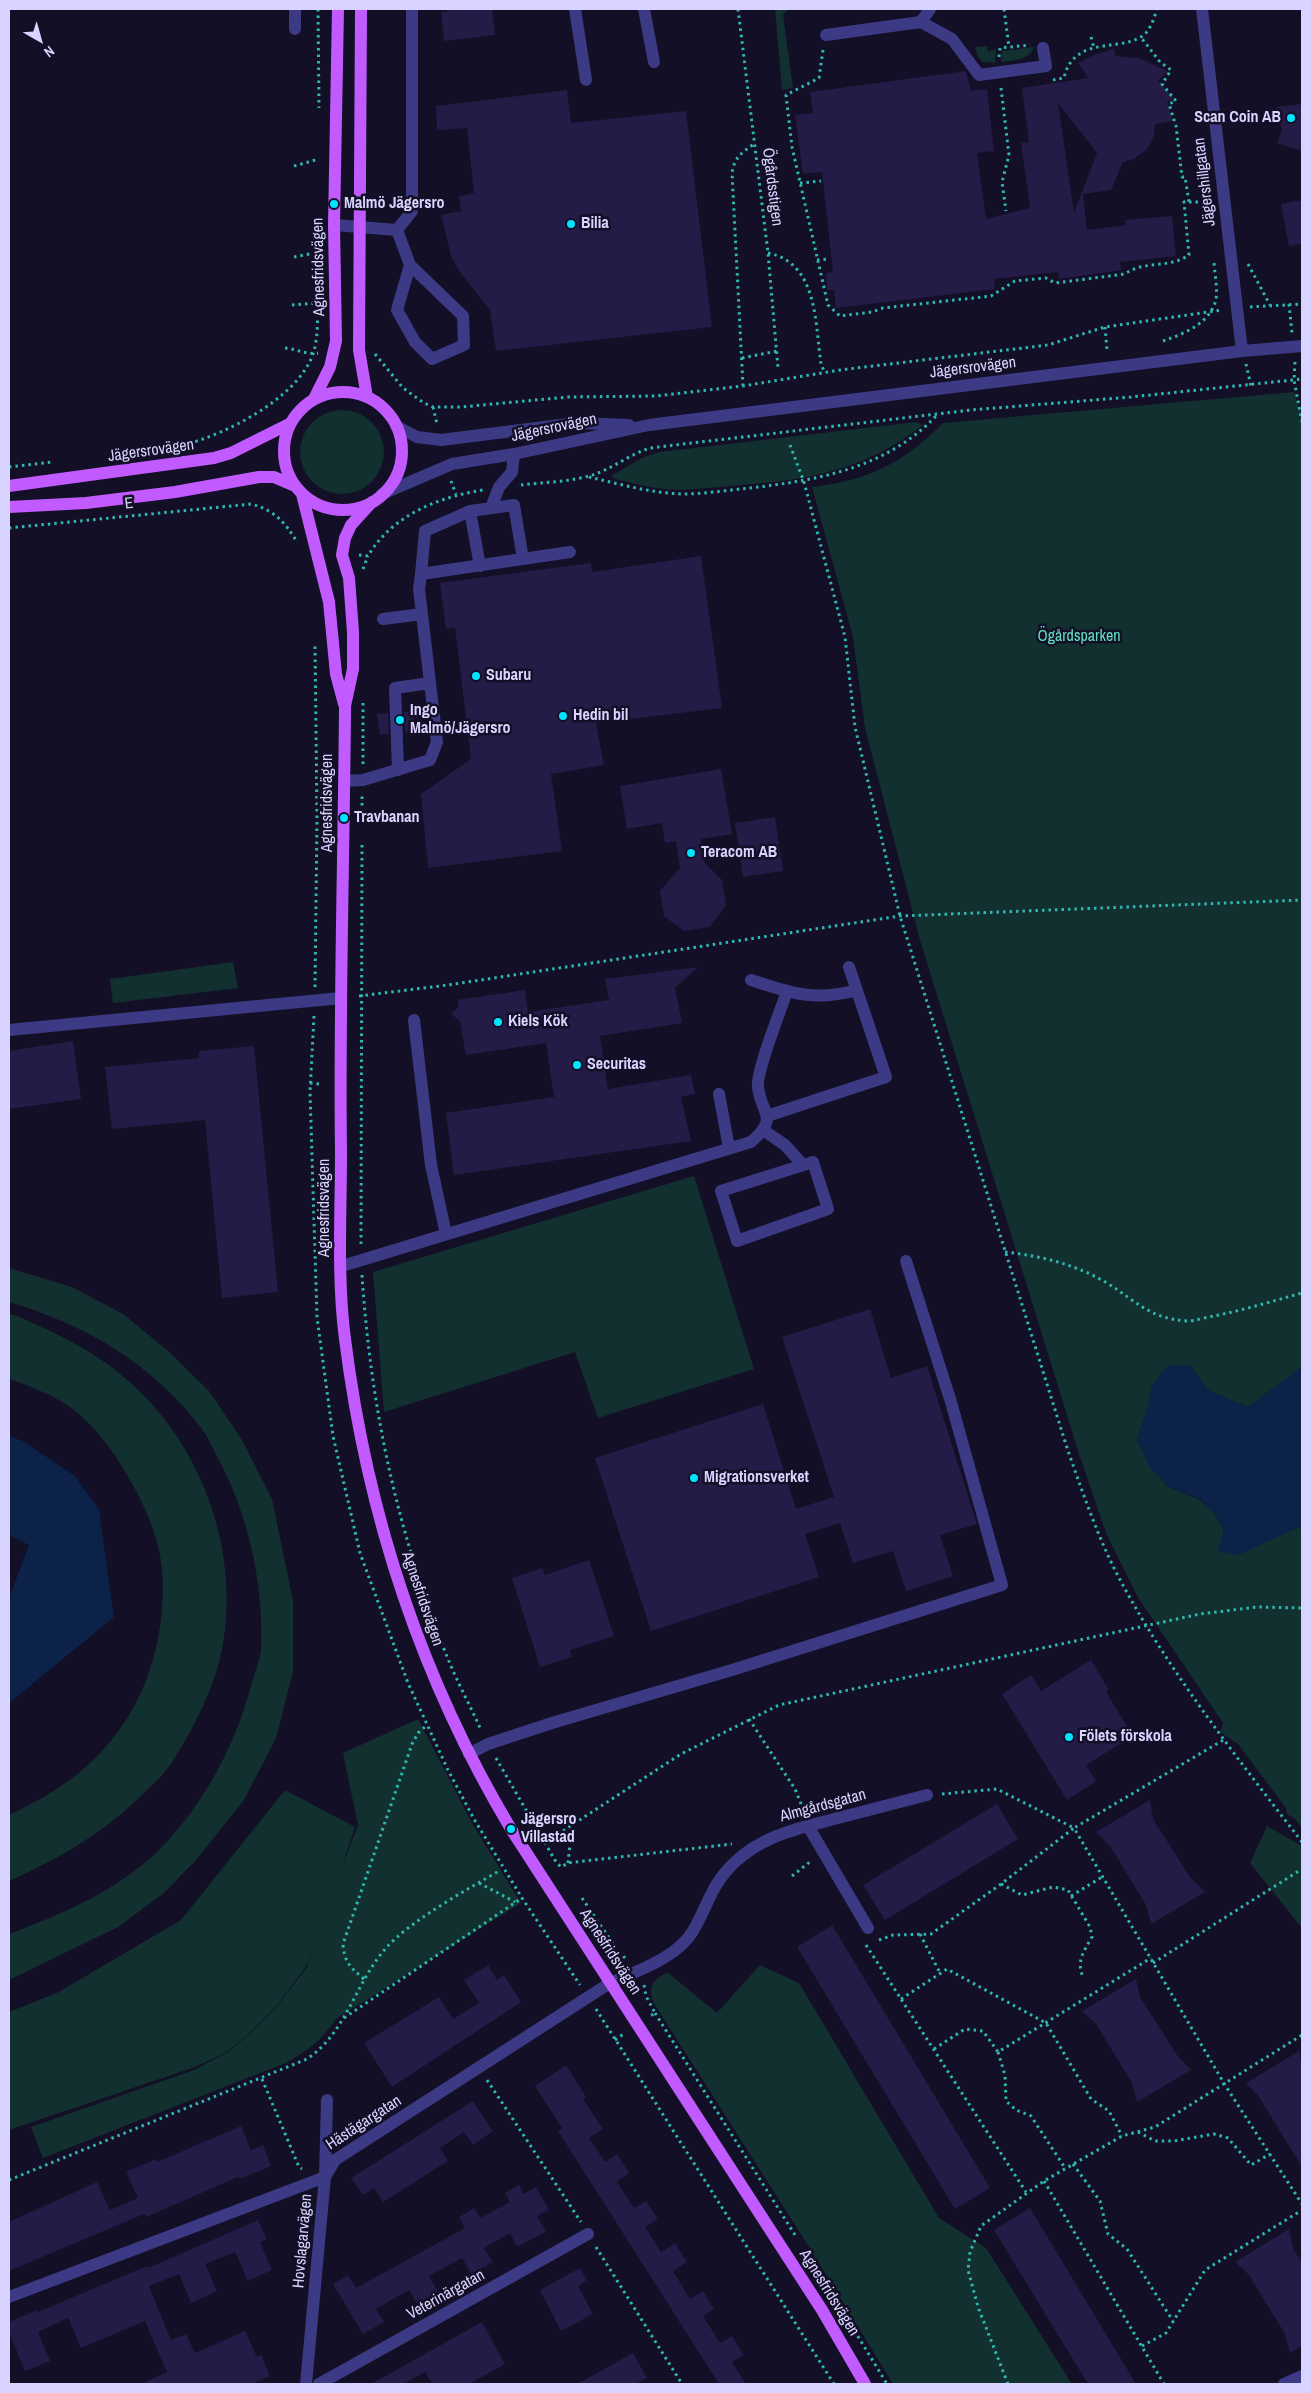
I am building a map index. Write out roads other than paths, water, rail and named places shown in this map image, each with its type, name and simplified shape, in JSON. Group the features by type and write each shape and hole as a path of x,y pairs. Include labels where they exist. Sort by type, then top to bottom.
{"main road":[{"name":"Agnesfridsvägen","path":"314,399 335,351 334,225 338,9"},
{"path":"361,9 359,350 367,397"},
{"path":"9,507 86,503 175,492 259,477 274,477 298,490 314,503 328,508 343,510 358,508 377,498 391,485 400,462 401,444 396,426 379,404 357,394 335,392 314,399 297,414 285,438 284,455 287,471 298,490"},
{"name":"Jägersrovägen","path":"9,486 214,458 231,453 291,423"},
{"name":"Agnesfridsvägen","path":"298,490 329,602 336,674 345,706"},
{"name":"Agnesfridsvägen","path":"377,498 350,525 342,555 349,578 353,669 345,706 341,998 344,1335 355,1411 375,1508 390,1560 424,1654 469,1754 511,1829 822,2310 865,2384"}],"street":[{"path":"295,9 295,29"},
{"path":"397,230 412,211 412,9"},
{"path":"575,9 586,80"},
{"path":"644,9 654,62"},
{"path":"921,22 930,9"},
{"name":"Jägershillgatan","path":"1202,9 1242,351"},
{"path":"826,35 921,22 952,39 979,75 1046,66 1038,46"},
{"path":"334,225 397,230"},
{"path":"397,230 410,265 463,316 464,345 432,359 415,342 397,310 410,265"},
{"name":"Jägersrovägen","path":"377,498 452,464 514,454 649,425 1242,351 1302,346"},
{"name":"Jägersrovägen","path":"396,426 417,437 441,440 576,423 649,425"},
{"path":"491,508 499,487 512,472 514,454"},
{"path":"344,781 363,780 430,760 437,742 419,589 425,531 470,511 514,505 523,559"},
{"path":"470,511 480,566"},
{"path":"422,574 570,552"},
{"path":"382,619 422,614"},
{"path":"398,770 395,688 430,683"},
{"path":"767,1116 886,1077 849,967"},
{"path":"751,980 787,991 821,997 857,990"},
{"path":"342,1266 751,1142 763,1130 767,1122 758,1087 760,1072 787,991"},
{"path":"9,1030 341,998"},
{"path":"414,1020 430,1166 446,1234"},
{"path":"719,1094 729,1148"},
{"path":"763,1130 785,1144 804,1165"},
{"path":"813,1162 828,1209 737,1241 721,1191 804,1165 813,1162"},
{"path":"469,1754 488,1744 1002,1585 951,1402 906,1261"},
{"name":"Almgårdsgatan","path":"610,1983 674,1951 692,1932 714,1886 735,1862 759,1843 789,1830 927,1795"},
{"path":"808,1826 864,1933"},
{"name":"Hästägargatan","path":"9,2297 325,2177 336,2160 610,1983"},
{"name":"Hovslagarvägen","path":"306,2384 325,2177 327,2100"},
{"name":"Veterinärgatan","path":"319,2384 588,2234"},
{"path":"1284,2384 1302,2376"}],"water":[{"path":"1189,1365 1209,1391 1248,1407 1302,1367 1302,1526 1238,1555 1218,1551 1224,1532 1215,1514 1201,1500 1168,1486 1150,1468 1137,1440 1153,1384 1167,1366"},
{"path":"9,1436 23,1441 75,1476 99,1510 114,1617 9,1703 9,1598 29,1545 9,1535"}],"place":[{"name":"Scan Coin AB","path":"1291,118"},
{"name":"Malmö Jägersro","path":"334,204"},
{"name":"Bilia","path":"571,224"},
{"name":"Subaru","path":"476,676"},
{"name":"Hedin bil","path":"563,716"},
{"name":"Ingo Malmö/Jägersro","path":"400,720"},
{"name":"Travbanan","path":"344,818"},
{"name":"Teracom AB","path":"691,853"},
{"name":"Kiels Kök","path":"498,1022"},
{"name":"Securitas","path":"577,1065"},
{"name":"Migrationsverket","path":"694,1478"},
{"name":"Fölets förskola","path":"1069,1737"},
{"name":"Jägersro Villastad","path":"511,1829"}],"park label":[{"name":"Ögårdsparken","path":"1079,637"}]}
